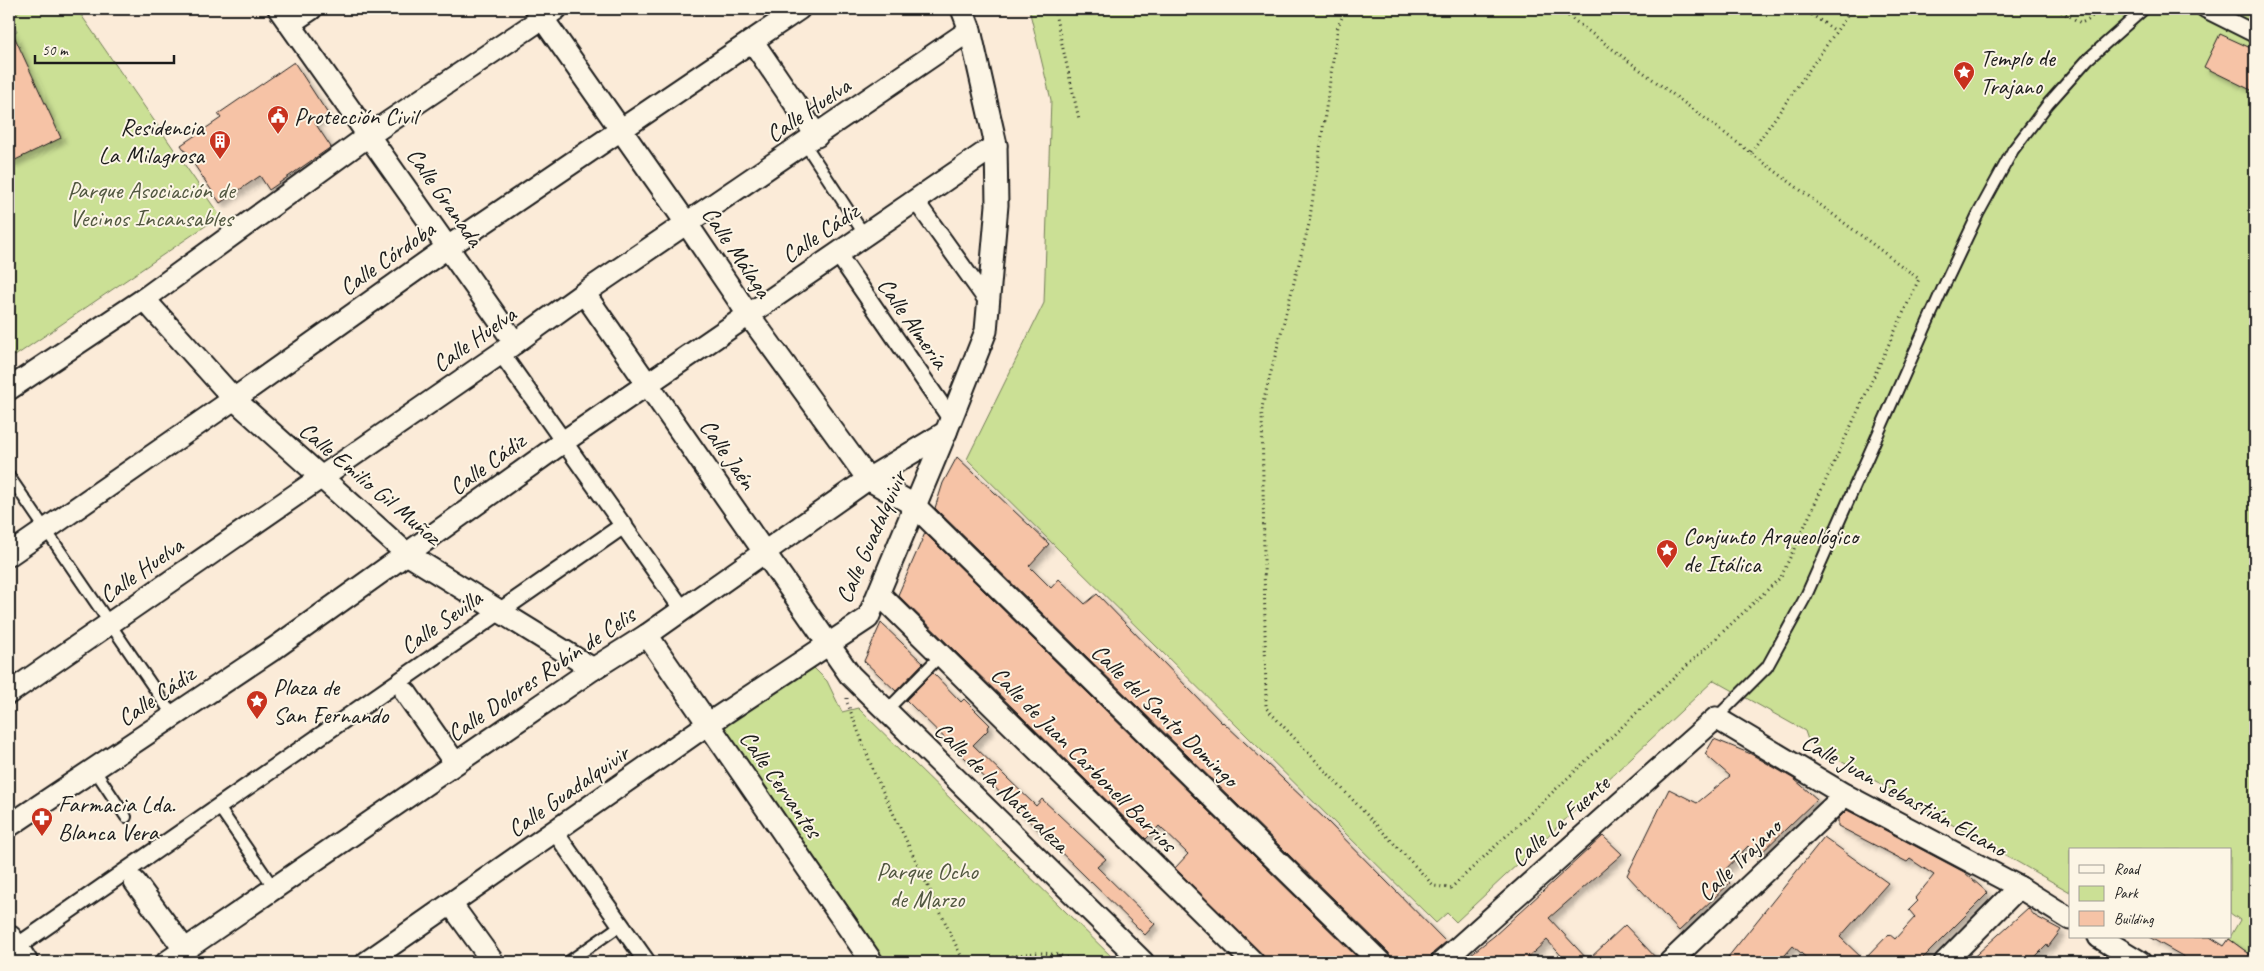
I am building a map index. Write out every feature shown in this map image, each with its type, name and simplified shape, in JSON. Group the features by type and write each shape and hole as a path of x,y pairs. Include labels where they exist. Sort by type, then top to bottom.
{"street":[{"path":"284,16 311,9"},
{"name":"Calle Córdoba","path":"9,555 234,400 448,247 799,9"},
{"name":"Calle Guadalquivir","path":"367,962 708,724 830,645 868,618 986,331 997,205 996,145 970,30 962,9"},
{"path":"2205,9 2255,34"},
{"path":"9,389 144,299 368,136 545,12"},
{"name":"Calle Málaga","path":"545,12 622,130 748,314 868,479 914,505"},
{"name":"Calle Granada","path":"284,16 448,247 564,442 683,610"},
{"name":"Calle Huelva","path":"9,693 508,348 584,293 970,30"},
{"path":"753,42 811,140"},
{"name":"Calle Cádiz","path":"9,826 275,648 564,442 996,145"},
{"path":"915,200 988,302"},
{"name":"Calle Almería","path":"837,253 948,426"},
{"name":"Calle Jaén","path":"584,293 647,386 830,645"},
{"name":"Calle Emilio Gil Muñoz","path":"144,299 234,400 407,554 500,610 592,669"},
{"name":"Calle Dolores Rubín de Celis","path":"167,962 592,669 683,610 868,479 948,426"},
{"name":"Calle del Santo Domingo","path":"914,505 1380,962"},
{"name":"Calle Sevilla","path":"16,950 218,806 624,525"},
{"name":"Calle de Juan Carbonell Barrios","path":"879,594 1253,962"},
{"name":"Calle Cervantes","path":"647,634 872,962"},
{"name":"Calle de la Naturaleza","path":"830,645 850,675 1143,962"},
{"path":"406,693 455,764"},
{"name":"Calle Juan Sebastián Elcano","path":"1714,718 1845,795 2019,887 2069,918"},
{"name":"Calle La Fuente","path":"1442,962 1714,718"},
{"name":"Calle Trajano","path":"1670,962 1845,795"},
{"path":"555,832 647,962"},
{"path":"135,882 185,950"},
{"path":"1944,962 2019,887"},
{"path":"451,904 493,962"},
{"path":"2101,938 2140,962"}],"lane":[{"path":"1714,718 1767,666 1806,596 1942,290 1978,214 2013,150 2048,104 2088,59 2144,9"},
{"path":"811,140 864,234"},
{"path":"9,476 173,716"},
{"path":"886,711 941,655"},
{"path":"94,769 126,817"},
{"path":"218,806 274,888"},
{"path":"568,962 621,925"}],"path":[{"path":"1054,9 1078,118"},
{"path":"1346,9 1338,26 1309,224 1262,407 1266,708 1434,886 1451,888 1781,577 1919,279 1563,12 1565,9"},
{"path":"1803,9 1836,31"},
{"path":"1751,152 1852,9"},
{"path":"2057,9 2081,23 2088,20 2100,9"},
{"path":"850,675 846,702 875,775 964,962"},
{"path":"987,962 1040,953 1061,954 1076,962"}],"green space":[{"name":"Parque Asociación de Vecinos Incansables","path":"24,9 77,9 220,216 15,356 9,348 9,35 17,31 10,16"},
{"name":"Conjunto Arqueológico de Itálica","path":"1029,9 2255,9 2255,958 2229,939 2232,938 2232,934 2240,920 2232,914 2232,848 2069,848 2069,891 1809,743 1805,731 1714,680 1456,922 1447,913 1436,923 967,459 1044,303 1051,100"},
{"name":"Parque Ocho de Marzo","path":"813,667 827,681 842,712 858,708 1117,962 887,962 724,727"}],"building":[{"path":"9,25 61,138 9,163"},
{"path":"2220,34 2255,50 2255,92 2204,67"},
{"name":"Protección Civil","path":"294,62 328,114 315,123 331,147 269,190 260,176 220,203 181,145 221,118 218,114"},
{"path":"957,457 1049,544 1029,566 1051,588 1059,579 1085,604 1097,594 1222,723 1326,820 1446,942 1433,953 1430,962 1392,962 1389,953 935,508 943,483"},
{"path":"925,533 1362,962 1269,962 1175,868 1188,854 1159,826 1146,839 898,595"},
{"path":"881,623 923,663 896,691 864,661"},
{"path":"933,673 961,702 964,699 990,725 987,728 988,730 973,745 1036,806 1042,799 1106,859 1097,867 1155,924 1145,935 906,700"},
{"path":"1714,739 1751,754 1794,779 1817,799 1758,856 1748,846 1721,874 1730,883 1679,931 1627,875 1669,789 1697,803 1730,776 1705,754"},
{"path":"1847,810 1964,872 1988,893 1919,962 1811,962 1793,946 1779,962 1724,962 1824,837 1888,883 1840,937 1864,960 1889,934 1895,939 1915,917 1909,910 1918,901 1915,898 1934,875 1910,859 1907,862 1838,826 1838,819"},
{"path":"1603,836 1622,854 1549,918 1588,960 1625,925 1658,962 1567,962 1547,940 1523,962 1461,962 1494,936"},
{"path":"2028,908 2035,916 2061,930 2048,947 2047,945 2030,962 1968,962"},
{"path":"2151,938 2212,938 2224,946 2229,939 2255,958 2255,962 2193,962"}],"place":[{"name":"Templo de Trajano","path":"1964,91"},
{"name":"Protección Civil","path":"278,135"},
{"name":"Residencia La Milagrosa","path":"220,160"},
{"name":"Conjunto Arqueológico de Itálica","path":"1667,569"},
{"name":"Plaza de San Fernando","path":"257,720"},
{"name":"Farmacia Lda. Blanca Vera","path":"42,837"}]}
